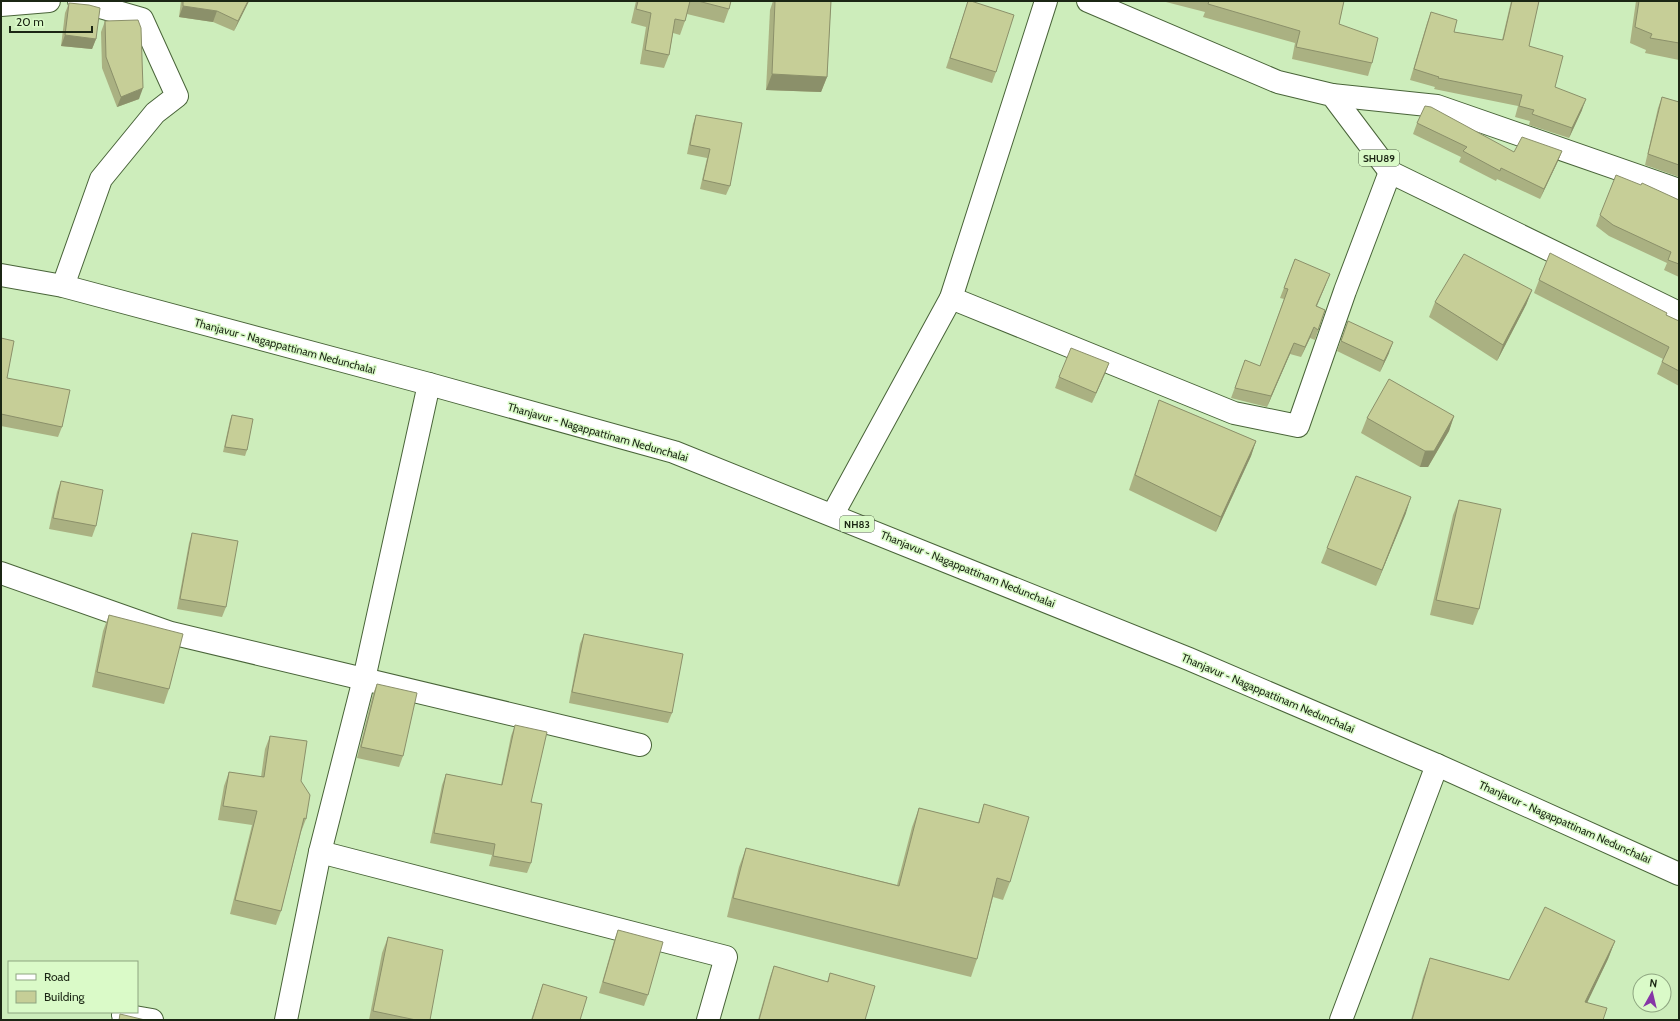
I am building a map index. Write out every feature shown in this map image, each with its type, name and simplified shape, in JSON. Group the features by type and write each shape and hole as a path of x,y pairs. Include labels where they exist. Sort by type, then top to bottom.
{"main road":[{"path":"1,5 49,1"},
{"path":"64,286 102,179 155,113 177,96 142,19 79,1"},
{"path":"833,514 951,298 1046,1"},
{"path":"1088,1 1278,82 1332,95 1437,106 1679,190"},
{"name":"SHU89","path":"1332,95 1390,172 1679,313"},
{"path":"951,298 1234,413 1298,426 1345,291 1390,172"},
{"name":"Thanjavur - Nagappattinam Nedunchalai","path":"1,275 64,286 429,384 674,452 833,514 1189,659 1437,765 1679,874"},
{"path":"286,1020 320,852 364,679 429,384"},
{"path":"1,573 172,633 640,745"},
{"path":"1341,1020 1437,765"},
{"path":"320,852 726,956 708,1020"},
{"path":"123,1015 152,1020"}],"building":[{"path":"183,1 248,1 238,21 217,11 183,6"},
{"path":"638,1 690,1 685,21 675,19 669,55 645,50 651,13 636,9"},
{"path":"698,1 731,1 729,9"},
{"path":"775,1 831,1 827,77 772,74"},
{"path":"968,1 1014,15 996,72 950,58"},
{"path":"1209,1 1344,1 1339,24 1378,38 1372,63 1296,47 1300,31 1208,4"},
{"path":"1512,1 1539,1 1529,46 1563,56 1555,87 1586,99 1572,128 1532,114 1534,110 1519,106 1522,95 1438,78 1439,77 1414,69 1431,12 1457,20 1454,32 1503,40"},
{"path":"1639,1 1679,1 1679,43 1650,38 1652,34 1635,27"},
{"path":"69,3 89,5 100,8 96,39 65,35"},
{"path":"138,20 141,28 143,88 121,97 106,57 105,21"},
{"path":"1662,97 1679,102 1679,165 1648,154"},
{"path":"1425,106 1431,107 1514,152 1522,137 1562,151 1544,189 1501,168 1500,171 1463,151 1467,147 1417,123"},
{"path":"696,115 742,123 730,186 703,180 710,149 690,145"},
{"path":"1616,175 1641,185 1642,183 1679,200 1679,264 1668,260 1671,252 1613,225 1600,215"},
{"path":"1550,253 1667,313 1666,315 1679,321 1679,371 1662,362 1669,347 1539,280"},
{"path":"1464,254 1532,290 1503,345 1435,302"},
{"path":"1295,259 1330,274 1316,306 1325,310 1318,330 1314,327 1305,347 1294,343 1271,396 1235,388 1245,360 1260,366 1288,289 1284,288"},
{"path":"1348,321 1393,342 1384,361 1341,341"},
{"path":"1,338 14,341 7,378 70,390 62,427 1,414"},
{"path":"1071,348 1109,363 1096,393 1059,377"},
{"path":"1389,379 1454,416 1434,451 1425,451 1367,418"},
{"path":"1159,400 1256,441 1221,517 1135,475"},
{"path":"232,415 253,419 247,450 225,447"},
{"path":"1356,476 1411,497 1382,570 1327,548"},
{"path":"61,481 103,490 96,526 53,518"},
{"path":"1459,500 1501,509 1479,609 1436,600"},
{"path":"192,533 238,541 226,607 180,599"},
{"path":"109,615 183,634 169,689 97,672"},
{"path":"584,634 683,654 672,713 572,692"},
{"path":"377,684 417,693 403,756 361,747"},
{"path":"515,725 547,732 531,802 542,804 531,863 493,856 495,844 434,833 446,774 502,785"},
{"path":"270,736 307,741 301,781 310,795 306,819 304,818 281,911 235,900 257,811 223,806 229,772 264,777"},
{"path":"984,804 1029,817 1010,882 997,878 977,959 733,898 746,848 899,886 919,808 979,823"},
{"path":"1545,907 1615,941 1585,1002 1607,1008 1603,1020 1412,1020 1430,958 1509,980"},
{"path":"618,930 663,942 648,995 603,982"},
{"path":"388,937 443,950 430,1020 416,1020 373,1011"},
{"path":"774,966 828,982 830,973 875,986 865,1020 759,1020"},
{"path":"543,984 587,997 580,1020 532,1020"},
{"path":"120,1014 145,1020 119,1020"}]}
